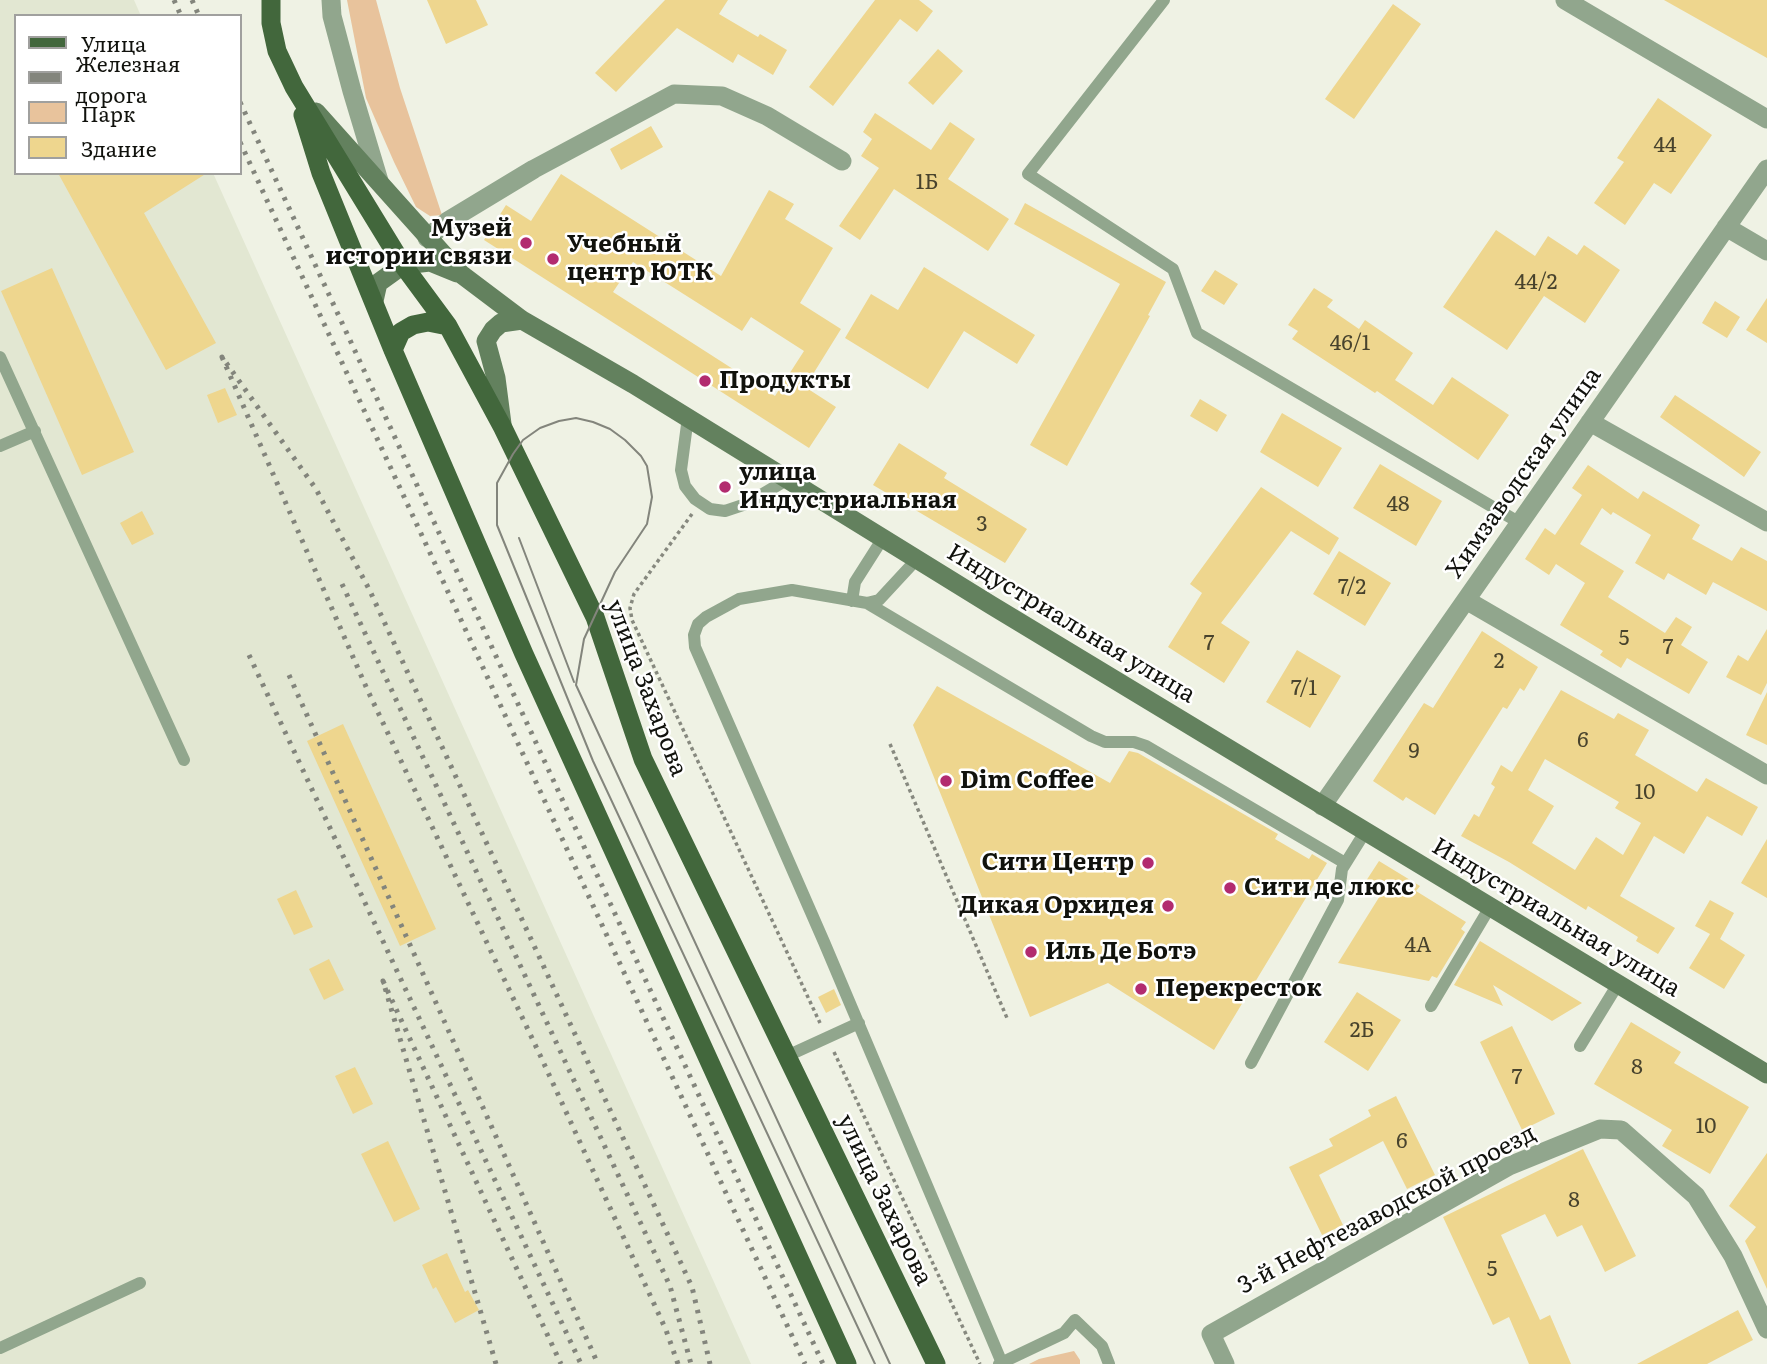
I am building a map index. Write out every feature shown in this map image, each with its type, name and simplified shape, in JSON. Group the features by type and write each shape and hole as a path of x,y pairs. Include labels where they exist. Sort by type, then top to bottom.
{"main road":[{"name":"улица Захарова","path":"268,3 277,51 294,87 403,265 448,326 503,428 595,617 643,759 936,1364"},
{"name":"Индустриальная улица","path":"294,87 461,274 522,320 688,417 1322,806 1767,1074"},
{"name":"улица Захарова","path":"294,87 321,173 393,350 524,654 847,1364"},
{"path":"374,301 378,283 403,265 430,262 461,274"},
{"path":"503,428 496,378 486,341 501,323 522,320"},
{"path":"393,350 401,332 413,325 428,322 448,326"}],"street":[{"path":"331,0 332,16 379,181"},
{"path":"1565,0 1767,119"},
{"path":"427,238 448,221 534,169 674,94 722,96 766,116 842,161"},
{"name":"Химзаводская улица","path":"1322,806 1767,169"},
{"path":"1726,227 1767,251"},
{"path":"1590,422 1767,522"},
{"path":"1466,600 1767,775"},
{"name":"3-й Нефтезаводской проезд","path":"1225,1364 1211,1334 1509,1166 1600,1129 1621,1130 1696,1196 1733,1256 1767,1329"}],"lane":[{"path":"1164,0 1028,174 1173,269 1197,333 1520,523"},
{"path":"0,357 184,760"},
{"path":"688,417 681,470 685,486 710,509 725,511 746,504 788,479"},
{"path":"0,446 35,431"},
{"path":"852,601 855,582 883,538"},
{"path":"917,559 879,600 867,603 792,590 739,599 698,624 694,635 695,647 859,1023 1001,1363 1064,1333 1075,1320 1102,1346 1109,1364"},
{"path":"867,603 1091,736 1105,742 1134,742 1146,746 1345,863"},
{"path":"1251,1063 1338,900 1342,869 1365,832"},
{"path":"1431,1006 1490,907"},
{"path":"1580,1046 1618,984"},
{"path":"787,1056 859,1023"},
{"path":"0,1348 140,1283"}],"path":[{"path":"701,503 634,594 630,608 632,620 980,1364"},
{"path":"890,744 1007,1017"}],"shaded area":[{"path":"0,0 134,0 140,14 14,14 14,175 214,175 751,1364 0,1364"}],"green space":[{"path":"347,0 376,0 400,88 442,215 430,216 416,207 394,162 366,98"},
{"path":"1074,1351 1080,1364 1029,1364 1039,1359"}],"building":[{"path":"427,0 476,0 488,25 446,44"},
{"path":"665,0 728,0 719,14 787,50 773,75 738,54 733,63 677,28 616,92 595,73"},
{"path":"875,0 919,0 933,11 917,32 900,19 833,106 809,87"},
{"path":"1664,0 1767,0 1767,58"},
{"path":"1393,4 1421,24 1354,119 1325,99"},
{"path":"938,49 963,71 933,105 908,83"},
{"path":"1658,98 1712,135 1671,194 1654,183 1625,225 1594,203 1624,162 1617,158"},
{"path":"875,113 931,150 950,122 975,139 948,179 1009,219 988,251 894,189 860,240 839,226 879,168 861,156 872,139 863,132"},
{"path":"651,126 663,147 621,170 610,149"},
{"path":"561,174 721,276 769,190 794,204 785,219 833,248 800,303 841,329 805,387 836,407 809,448 484,240 506,205 531,221","holes":["633,262 742,331 751,317 804,351 775,396 613,292"]},
{"path":"59,175 204,175 144,213 216,343 166,370"},
{"path":"1025,203 1166,282 1067,466 1030,445 1120,284 1014,224"},
{"path":"1496,230 1535,256 1548,236 1577,255 1584,245 1620,270 1585,323 1544,296 1507,350 1443,307"},
{"path":"924,267 1035,335 1017,364 964,331 928,389 845,338 871,294 898,310"},
{"path":"52,268 134,452 82,475 1,291"},
{"path":"1215,270 1238,284 1224,305 1201,291"},
{"path":"1314,288 1333,300 1327,307 1359,329 1365,320 1413,353 1395,380 1433,405 1452,377 1509,415 1478,460 1377,391 1375,393 1292,339 1298,331 1288,325"},
{"path":"1767,298 1767,343 1746,330"},
{"path":"1715,301 1740,317 1727,338 1702,323"},
{"path":"225,388 237,415 218,423 207,395"},
{"path":"1675,395 1761,452 1744,477 1660,417"},
{"path":"1200,399 1227,415 1217,432 1190,416"},
{"path":"1282,413 1342,448 1318,487 1260,452"},
{"path":"899,443 947,473 944,478 1027,529 1005,563 873,485"},
{"path":"1380,464 1442,501 1416,546 1353,508"},
{"path":"1588,465 1638,499 1643,491 1700,525 1692,539 1732,561 1741,547 1767,561 1767,611 1713,582 1706,595 1668,573 1664,580 1635,563 1651,535 1602,508 1580,544 1624,571 1608,597 1665,633 1676,617 1692,627 1681,645 1708,662 1689,694 1627,658 1621,668 1600,655 1603,651 1560,625 1585,583 1556,564 1549,575 1525,559 1545,528 1555,535 1582,495 1572,488"},
{"path":"1261,487 1339,538 1329,555 1291,531 1221,623 1250,642 1224,683 1168,647 1202,593 1190,584"},
{"path":"142,511 154,534 132,545 120,523"},
{"path":"1339,551 1391,583 1365,626 1313,594"},
{"path":"1767,629 1767,683 1761,695 1726,677 1738,655 1748,661"},
{"path":"1482,631 1538,667 1524,691 1520,688 1507,709 1503,707 1435,815 1406,797 1403,801 1373,781 1424,703 1433,708"},
{"path":"1297,650 1341,676 1310,728 1266,702"},
{"name":"Сити Центр","path":"937,686 1110,783 1129,751 1138,753 1278,834 1275,839 1309,859 1312,854 1327,863 1214,1050 1108,983 1030,1017 913,725"},
{"path":"1561,690 1614,719 1618,713 1649,730 1635,755 1697,792 1706,778 1758,807 1742,836 1707,816 1684,854 1654,836 1620,896 1675,928 1658,954 1636,941 1638,937 1588,906 1586,910 1461,836 1474,814 1479,817 1495,787 1491,784 1501,765 1512,772","holes":["1545,759 1619,802 1615,808 1641,823 1623,855 1596,837 1575,870 1532,843 1554,806 1528,790"]},
{"path":"1767,692 1767,745 1746,735"},
{"path":"343,724 436,929 400,946 307,741"},
{"path":"1767,839 1767,898 1741,883"},
{"path":"1379,861 1420,886 1416,891 1466,922 1461,929 1465,932 1437,978 1432,976 1429,981 1338,963 1383,891 1366,881"},
{"path":"296,890 313,927 294,935 277,899"},
{"path":"1710,900 1734,913 1720,939 1745,955 1724,989 1689,968 1710,934 1695,926"},
{"path":"1480,941 1582,1003 1552,1021 1493,985 1503,1006 1454,985"},
{"path":"329,959 344,990 324,1000 309,969"},
{"path":"834,989 841,1005 826,1013 818,997"},
{"path":"1357,992 1401,1020 1368,1071 1324,1042"},
{"path":"1631,1022 1681,1052 1674,1063 1749,1107 1710,1174 1662,1146 1672,1130 1594,1084"},
{"path":"1512,1026 1555,1114 1522,1130 1480,1042"},
{"path":"355,1067 373,1104 353,1114 335,1076"},
{"path":"1396,1096 1435,1175 1407,1189 1383,1141 1319,1175 1343,1225 1322,1235 1289,1167 1333,1146 1329,1139 1371,1116 1368,1110"},
{"path":"388,1141 420,1209 394,1222 361,1154"},
{"path":"1583,1149 1636,1256 1605,1272 1582,1225 1557,1237 1545,1214 1501,1235 1540,1320 1550,1315 1571,1364 1529,1364 1509,1317 1493,1325 1443,1217"},
{"path":"1767,1153 1767,1289 1745,1241 1756,1227 1729,1206"},
{"path":"447,1253 465,1292 468,1290 479,1310 455,1323 436,1287 433,1289 422,1265"},
{"path":"1738,1310 1753,1340 1707,1364 1637,1364"}],"tram line":[{"path":"875,1364 593,761 497,525 497,483 513,454 523,440 540,428 559,421 576,418 593,422 610,429 625,440 647,466 652,497 647,524 615,572 584,639 576,685 890,1364"},
{"path":"519,538 574,682"}],"railway":[{"path":"174,0 180,14"},
{"path":"192,0 198,14"},
{"path":"242,106 823,1364"},
{"path":"242,146 805,1364"},
{"path":"678,1364 666,1330 540,1055 367,689 222,357 316,489 369,589 692,1287 710,1364"},
{"path":"342,584 670,1286 691,1364"},
{"path":"249,655 581,1364"},
{"path":"289,675 598,1364"},
{"path":"496,1364 383,981 561,1364"}],"place":[{"name":"Музей истории связи","path":"526,243"},
{"name":"Учебный центр ЮТК","path":"553,259"},
{"name":"Продукты","path":"705,381"},
{"name":"улица Индустриальная","path":"725,487"},
{"name":"Dim Coffee","path":"946,781"},
{"name":"Сити Центр","path":"1148,863"},
{"name":"Сити де люкс","path":"1230,888"},
{"name":"Дикая Орхидея","path":"1168,906"},
{"name":"Иль Де Ботэ","path":"1031,952"},
{"name":"Перекресток","path":"1141,989"}]}
